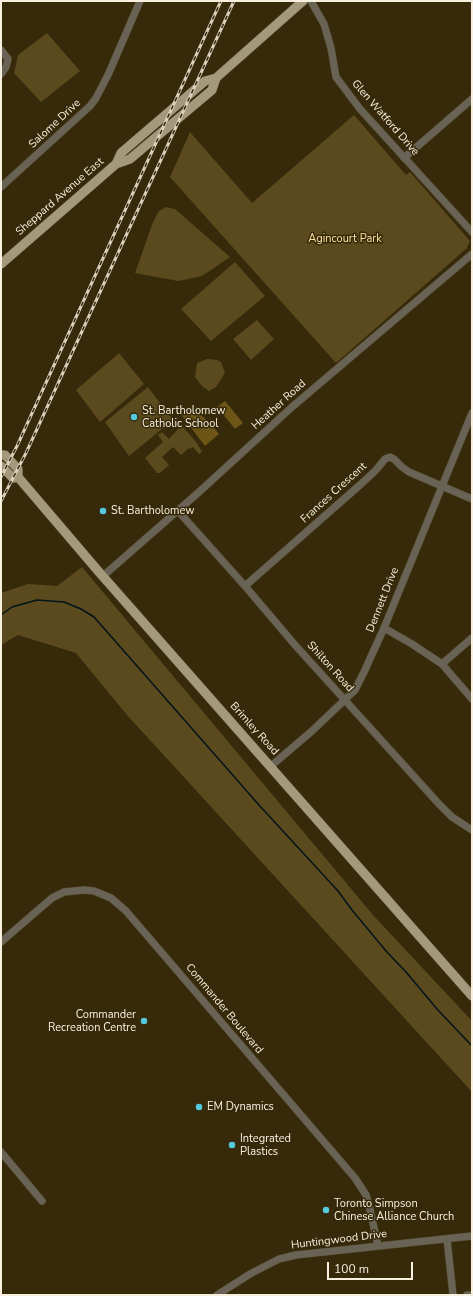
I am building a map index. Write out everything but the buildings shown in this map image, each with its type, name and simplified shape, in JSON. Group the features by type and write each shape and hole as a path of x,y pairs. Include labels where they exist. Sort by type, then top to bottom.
{"main road":[{"name":"Sheppard Avenue East","path":"2,260 116,164 121,153 205,81 216,78 303,1"},
{"name":"Brimley Road","path":"1,455 5,455 18,469 18,477 103,576 472,996"},
{"name":"Brimley Road","path":"1,466 13,478 18,477"}],"street":[{"name":"Salome Drive","path":"1,187 78,118 92,103 108,75 140,1"},
{"name":"Glen Watford Drive","path":"310,1 324,24 331,48 336,77 360,109 472,232"},
{"path":"1,50 8,59 6,67 1,74"},
{"path":"404,158 472,99"},
{"name":"Heather Road","path":"103,576 178,511 292,407 472,254"},
{"name":"Dennett Drive","path":"270,766 312,731 355,690 384,628 472,413"},
{"name":"Frances Crescent","path":"245,586 361,484 385,459 390,457 409,472 442,487"},
{"path":"442,487 472,499"},
{"name":"Shilton Road","path":"178,511 295,645 439,804 452,817 472,830"},
{"path":"384,628 442,664 472,699"},
{"path":"442,664 472,638"},
{"name":"Commander Boulevard","path":"1,942 52,898 64,892 84,890 94,891 111,898 126,911 355,1178 366,1195 370,1205 378,1246"},
{"path":"1,1152 42,1201"},
{"name":"Huntingwood Drive","path":"217,1295 250,1274 279,1260 296,1255 472,1236"},
{"path":"447,1239 453,1295"},
{"path":"467,1295 472,1294"}],"green space":[{"path":"47,33 80,71 41,102 14,73 18,55"},
{"name":"Agincourt Park","path":"354,115 406,175 410,172 470,241 467,248 336,363 170,177 190,132 252,203"},
{"path":"166,207 175,209 230,257 202,276 178,281 135,273 153,222 159,211"},
{"path":"235,262 265,296 211,341 181,309"},
{"path":"257,320 274,339 251,360 233,339"},
{"path":"119,353 144,384 100,422 76,390"},
{"path":"207,359 221,362 225,373 216,387 209,391 202,386 195,377 197,363"},
{"path":"148,387 173,420 129,456 105,422"},
{"path":"183,427 197,443 202,452 199,454 193,447 190,449 189,448 181,455 173,447 162,457 169,465 160,473 157,473 145,458 163,442 158,435 162,432 169,439 179,428 180,429"},
{"path":"82,567 373,915 472,1021 472,1092 127,715 76,653 18,635 1,645 1,593 28,584 57,586"}],"shaded area":[{"path":"225,401 243,423 235,429 217,407"},
{"path":"179,407 202,416 219,434 205,446 183,417"}],"waterway":[{"path":"1,615 12,607 37,600 64,602 81,609 94,617 259,805 338,891 386,951 472,1046"}],"railway":[{"path":"1,477 17,446 221,1"},
{"path":"1,501 26,453 234,1"}],"place":[{"name":"St. Bartholomew Catholic School","path":"134,417"},
{"name":"St. Bartholomew","path":"103,511"},
{"name":"Commander Recreation Centre","path":"144,1021"},
{"name":"EM Dynamics","path":"199,1107"},
{"name":"Integrated Plastics","path":"232,1145"},
{"name":"Toronto Simpson Chinese Alliance Church","path":"326,1210"}]}
